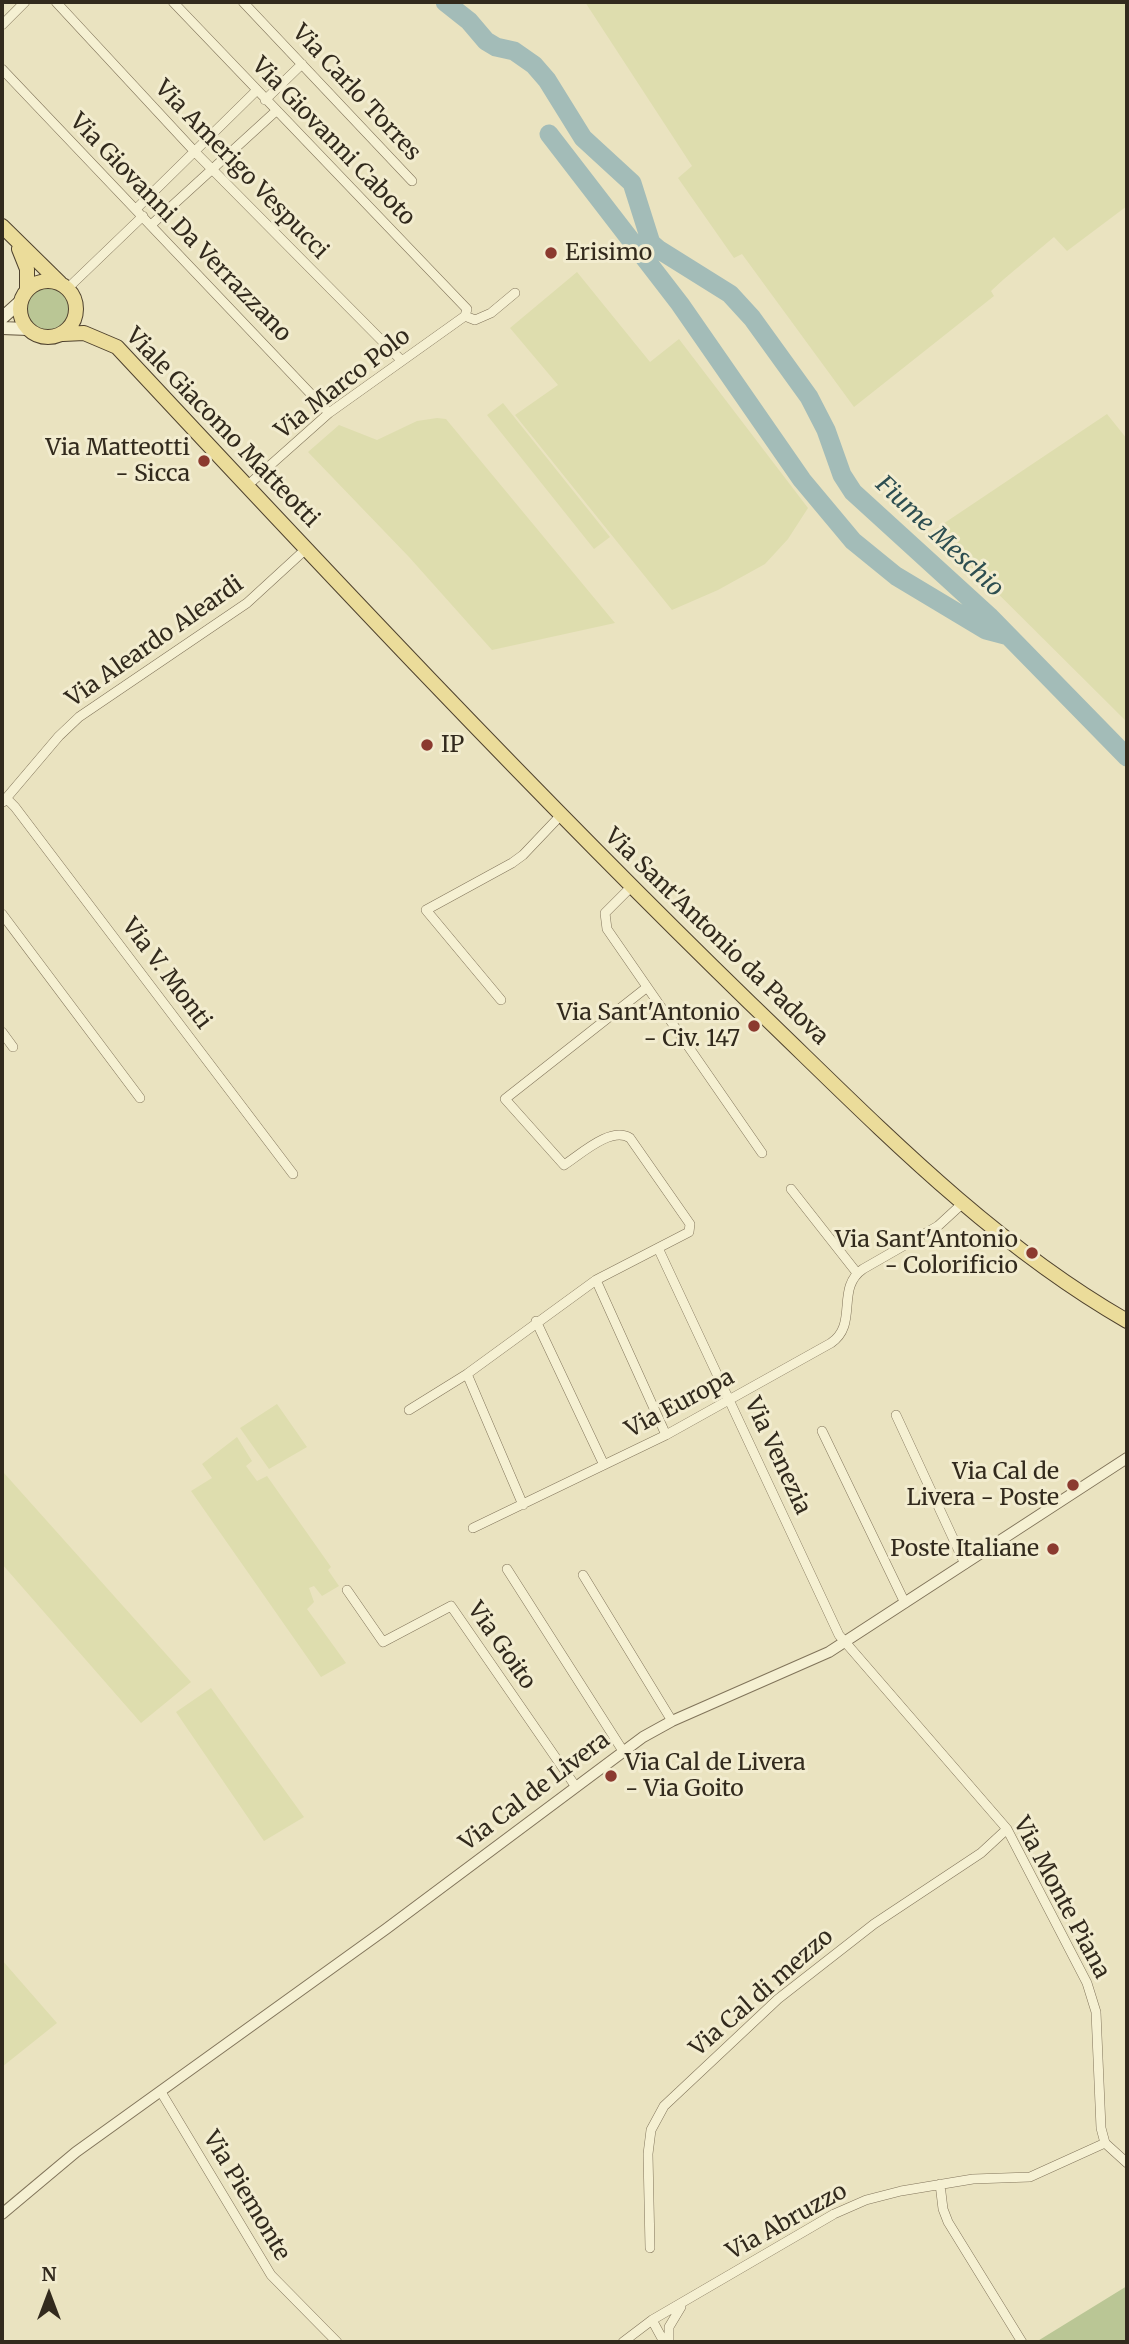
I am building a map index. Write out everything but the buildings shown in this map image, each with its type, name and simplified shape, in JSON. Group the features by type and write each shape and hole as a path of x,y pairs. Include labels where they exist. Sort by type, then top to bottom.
{"main road":[{"path":"2,226 72,293 83,318 113,345"},
{"path":"16,241 27,269 21,316 28,329"},
{"path":"2,318 43,281 64,286"},
{"path":"2,328 28,329 51,338 63,334 73,324 77,306"},
{"name":"Viale Giacomo Matteotti","path":"63,334 85,333 113,345 307,548"},
{"name":"Via Sant'Antonio da Padova","path":"307,548 631,887 963,1203 1053,1273 1127,1321"}],"street":[{"path":"2,24 25,2"},
{"name":"Via Amerigo Vespucci","path":"56,2 195,152 402,361"},
{"name":"Via Giovanni Caboto","path":"173,2 466,313"},
{"name":"Via Carlo Torres","path":"243,2 412,181"},
{"path":"265,100 302,64"},
{"name":"Via Giovanni Da Verrazzano","path":"2,69 329,413"},
{"path":"64,286 140,213 256,90"},
{"path":"151,225 276,111"},
{"name":"Via Marco Polo","path":"248,485 329,413 466,313 475,320 491,313 515,293"},
{"name":"Via Aleardo Aleardi","path":"4,801 59,736 79,717 247,603 307,548"},
{"name":"Via V. Monti","path":"4,801 15,807 293,1174"},
{"path":"501,1000 426,910 512,863 561,815"},
{"path":"631,887 605,913 604,924 762,1153"},
{"path":"2,914 140,1098"},
{"path":"409,1410 467,1374 536,1321 596,1280 689,1231 690,1224 630,1138 611,1135 564,1165 505,1099 646,988"},
{"path":"2,1032 13,1047"},
{"path":"791,1188 857,1273 938,1226 963,1203"},
{"name":"Via Venezia","path":"659,1248 839,1635 845,1642"},
{"name":"Via Europa","path":"472,1528 666,1435 838,1338 845,1326 850,1282 857,1273"},
{"path":"596,1280 666,1435"},
{"path":"536,1321 604,1465"},
{"path":"467,1374 523,1505"},
{"path":"896,1415 965,1564"},
{"path":"822,1431 905,1603"},
{"name":"Via Cal de Livera","path":"2,2214 76,2152 489,1854 623,1751 672,1721 845,1642 1127,1458"},
{"path":"507,1569 623,1751"},
{"path":"583,1575 672,1721"},
{"name":"Via Goito","path":"347,1590 383,1642 451,1606 576,1787"},
{"name":"Via Monte Piana","path":"845,1642 1007,1829 1087,1983 1096,2012 1099,2115 1105,2143"},
{"name":"Via Cal di mezzo","path":"650,2248 648,2154 652,2130 664,2106 778,1999 874,1924 981,1853 1007,1829"},
{"name":"Via Piemonte","path":"161,2092 271,2275 337,2342"},
{"path":"1105,2143 1127,2163"},
{"name":"Via Abruzzo","path":"623,2342 652,2320 849,2207 888,2193 976,2178 1030,2177 1105,2143"},
{"path":"940,2184 943,2209 948,2222 1021,2342"},
{"path":"666,2342 671,2321 684,2303"},
{"path":"652,2320 666,2342"}],"green space":[{"path":"585,2 1127,2 1127,206 1067,251 1054,237 991,291 994,296 854,407 742,254 734,258 678,178 692,166"},
{"path":"577,272 650,362 679,339 808,508 788,539 765,564 718,590 672,610 515,415 558,385 510,328"},
{"path":"48,286 64,293 71,309 64,325 48,332 32,325 25,309 32,293"},
{"path":"503,403 610,537 594,549 487,415"},
{"path":"1107,414 1127,439 1127,722 934,530"},
{"path":"446,419 615,623 492,650 409,557 308,452 339,425 377,440 417,421"},
{"path":"277,1404 307,1447 269,1469 240,1428"},
{"path":"237,1437 252,1461 246,1466 257,1481 267,1476 331,1567 328,1570 339,1586 322,1596 314,1586 309,1588 314,1602 307,1609 346,1663 321,1677 191,1491 212,1478 202,1464"},
{"path":"4,1473 191,1682 141,1723 2,1564"},
{"path":"211,1688 304,1817 264,1841 176,1712"},
{"path":"2,1960 57,2023 2,2067"},
{"path":"1127,2286 1127,2342 1036,2342"}],"waterway":[{"name":"Fiume Meschio","path":"445,2 469,21 486,41 496,47 514,51 534,65 547,80 583,138 632,183 651,243 730,294 752,318 809,397 826,430 842,475 853,492 989,616 1127,757"},
{"path":"549,134 680,304 802,480 853,541 896,576 986,630 1005,635"}],"place":[{"name":"Erisimo","path":"551,253"},
{"name":"Via Matteotti - Sicca","path":"204,461"},
{"name":"IP","path":"427,745"},
{"name":"Via Sant'Antonio - Civ. 147","path":"754,1026"},
{"name":"Via Sant'Antonio - Colorificio","path":"1032,1253"},
{"name":"Via Cal de Livera - Poste","path":"1073,1485"},
{"name":"Poste Italiane","path":"1053,1549"},
{"name":"Via Cal de Livera - Via Goito","path":"611,1776"}]}
